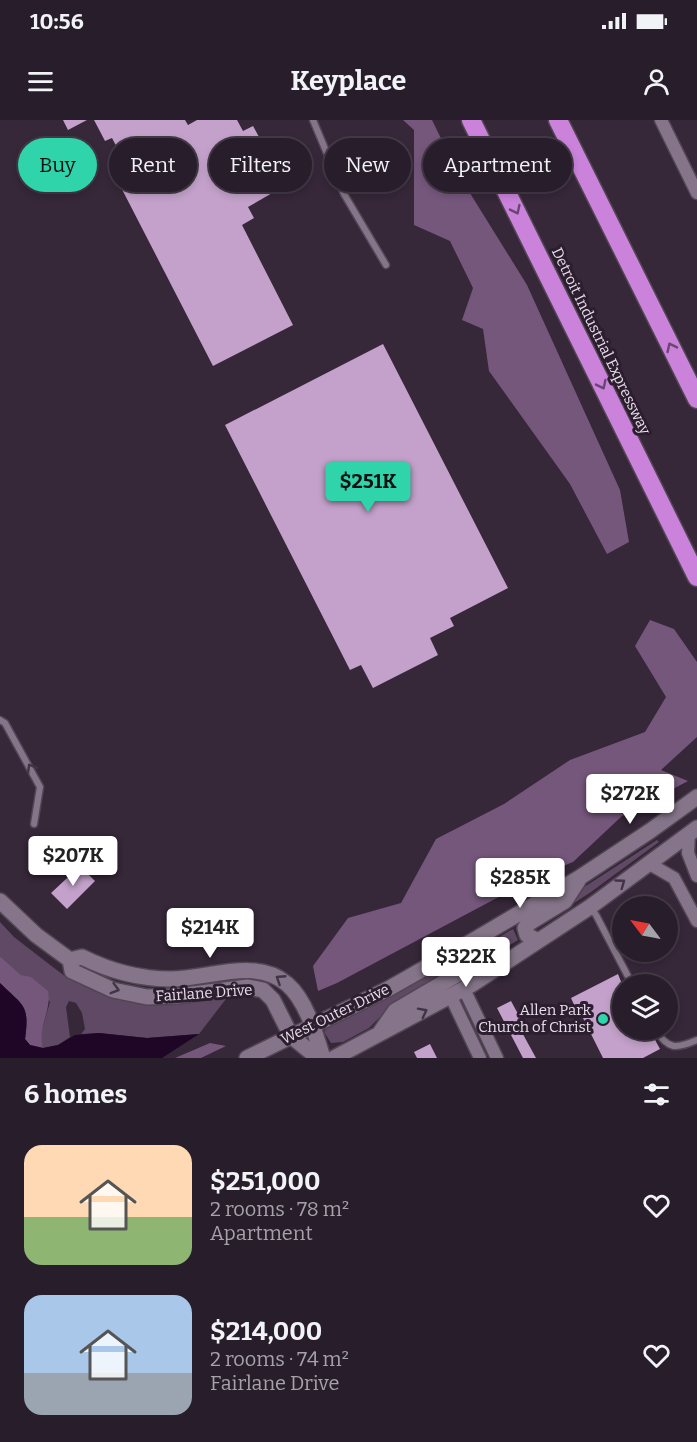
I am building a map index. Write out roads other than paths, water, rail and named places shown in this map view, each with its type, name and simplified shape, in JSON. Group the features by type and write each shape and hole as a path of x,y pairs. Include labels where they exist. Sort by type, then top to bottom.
{"highway":[{"name":"Detroit Industrial Expressway","path":"471,120 697,578"},
{"path":"558,120 697,399"}],"main road":[{"name":"West Outer Drive","path":"247,1058 388,989 474,940 579,878 697,797"},
{"path":"334,1058 457,993 590,907 693,831"},
{"path":"538,941 527,935 525,928 529,923 565,901 579,878"},
{"name":"Fairlane Drive","path":"0,901 36,934 70,960 72,971 113,990 147,997 177,996 248,987 263,990 273,1000 291,1036 321,1058"},
{"path":"379,1034 395,1011 482,960 486,952 485,948 483,944 474,940"},
{"name":"Fairlane Drive","path":"70,960 82,957 120,973 172,979 261,970 279,978 295,991 313,1025 321,1058"}],"street":[{"path":"661,120 697,194"},
{"path":"693,831 688,853 697,876"},
{"path":"648,863 674,878 697,921"},
{"path":"457,993 480,1058"},
{"path":"457,993 497,1058"}],"lane":[{"path":"313,120 344,194 386,265"},
{"path":"0,720 5,723 40,787 34,824"},
{"path":"590,907 627,974"},
{"path":"663,1040 672,1046 680,1047 697,1040"}],"place":[{"name":"Allen Park Church of Christ","path":"603,1019"}]}
